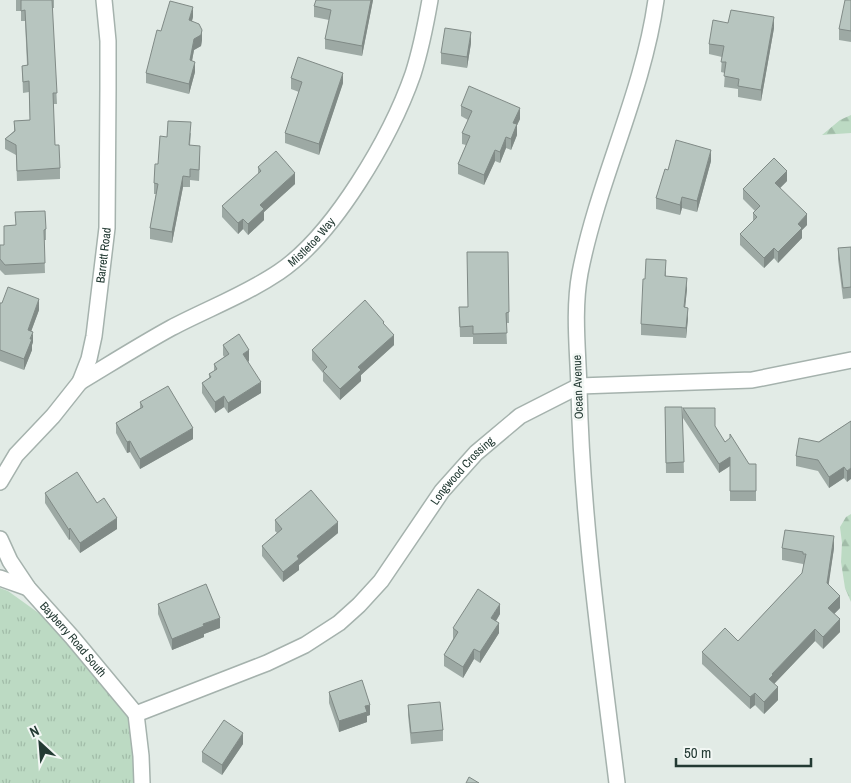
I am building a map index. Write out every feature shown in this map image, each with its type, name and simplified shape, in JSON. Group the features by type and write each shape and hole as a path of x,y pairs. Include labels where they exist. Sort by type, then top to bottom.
{"street":[{"name":"Barrett Road","path":"0,482 16,456 53,416 80,382 89,359 94,336 107,228 108,41 104,0"},
{"name":"Mistletoe Way","path":"80,382 172,328 251,289 280,271 314,242 347,198 378,150 404,97 414,71 430,0"},
{"name":"Ocean Avenue","path":"617,783 587,541 580,450 576,326 580,275 597,204 643,64 656,0"},
{"name":"Longwood Crossing","path":"136,714 267,663 306,645 339,623 359,605 380,581 442,491 476,454 520,416 578,386 752,380 851,360"},
{"path":"0,539 10,562 28,588"},
{"name":"Bayberry Road South","path":"0,578 28,588 72,637 136,714"},
{"path":"136,714 142,783"}],"green space":[{"path":"851,115 851,133 822,135 840,120"},
{"path":"851,514 851,602 845,588 841,562 842,543 840,527 846,517"},
{"path":"0,588 8,591 72,637 131,718 139,783 0,783"}],"building":[{"path":"21,0 52,0 57,93 53,93 55,145 59,145 60,168 17,171 16,145 5,139 15,131 14,121 30,120 29,81 23,82 22,66 28,65 25,10 21,11"},
{"path":"316,0 371,0 362,46 325,39 331,10 314,6"},
{"path":"845,0 851,0 851,31 839,29"},
{"path":"170,1 193,7 189,20 199,24 202,30 201,35 194,39 190,60 195,62 189,84 146,73 157,30 161,31"},
{"path":"731,10 774,17 761,90 738,86 739,79 724,76 726,62 721,62 724,46 709,44 713,20 728,23"},
{"path":"445,28 471,32 467,57 441,53"},
{"path":"298,57 343,73 319,144 285,133 302,82 291,78"},
{"path":"469,86 520,108 513,123 517,124 511,139 506,137 500,152 495,150 484,175 458,164 470,136 462,133 472,111 461,106"},
{"path":"168,121 191,122 189,145 200,146 199,170 190,169 190,177 183,176 172,232 150,228 158,184 154,183 155,164 158,164 160,136 167,137"},
{"path":"676,140 711,150 697,201 682,197 680,205 656,198 665,169 668,170"},
{"path":"276,151 295,173 260,205 264,209 248,224 243,219 238,223 222,206 261,171 258,167"},
{"path":"774,158 787,171 775,183 807,214 798,224 802,228 778,252 774,248 764,258 740,234 757,217 753,213 760,206 743,189"},
{"path":"45,211 45,263 5,265 0,259 0,245 4,245 4,226 16,225 15,212"},
{"path":"851,247 851,287 843,288 838,248"},
{"path":"467,252 508,252 509,312 506,313 507,333 473,334 473,326 460,327 459,307 468,307"},
{"path":"646,259 666,260 665,276 687,278 684,307 688,308 686,328 641,324"},
{"path":"8,287 39,299 28,330 33,332 24,359 0,350 0,303 2,303"},
{"path":"365,300 394,335 358,367 361,370 340,389 323,371 327,367 312,350"},
{"path":"239,334 249,350 243,354 261,382 228,403 224,396 215,402 202,383 211,377 209,374 217,369 214,364 229,354 223,345"},
{"path":"168,386 193,428 140,459 130,441 127,442 116,423 143,407 140,402"},
{"path":"665,407 682,407 684,462 666,463"},
{"path":"683,408 715,408 715,426 725,442 730,438 730,434 749,464 756,464 756,491 730,491 730,457 719,464"},
{"path":"851,421 851,468 847,471 844,467 829,477 818,460 796,456 799,438 819,442"},
{"path":"77,472 97,503 104,498 117,518 80,543 70,528 69,530 45,493"},
{"path":"311,490 338,522 297,556 299,559 283,572 262,546 282,529 275,520"},
{"path":"785,530 834,536 827,583 840,596 828,608 840,619 823,637 815,629 772,674 769,679 778,687 764,702 755,693 750,697 702,652 725,628 738,641 802,573 806,554 782,548"},
{"path":"206,584 220,618 172,639 158,604"},
{"path":"478,589 500,604 491,618 499,623 480,652 474,649 463,667 444,655 458,632 453,628"},
{"path":"362,680 370,705 365,706 367,712 339,721 329,692"},
{"path":"440,702 443,730 411,733 408,705"},
{"path":"224,720 243,733 222,765 202,752"},
{"path":"469,777 479,783 466,783"}]}
